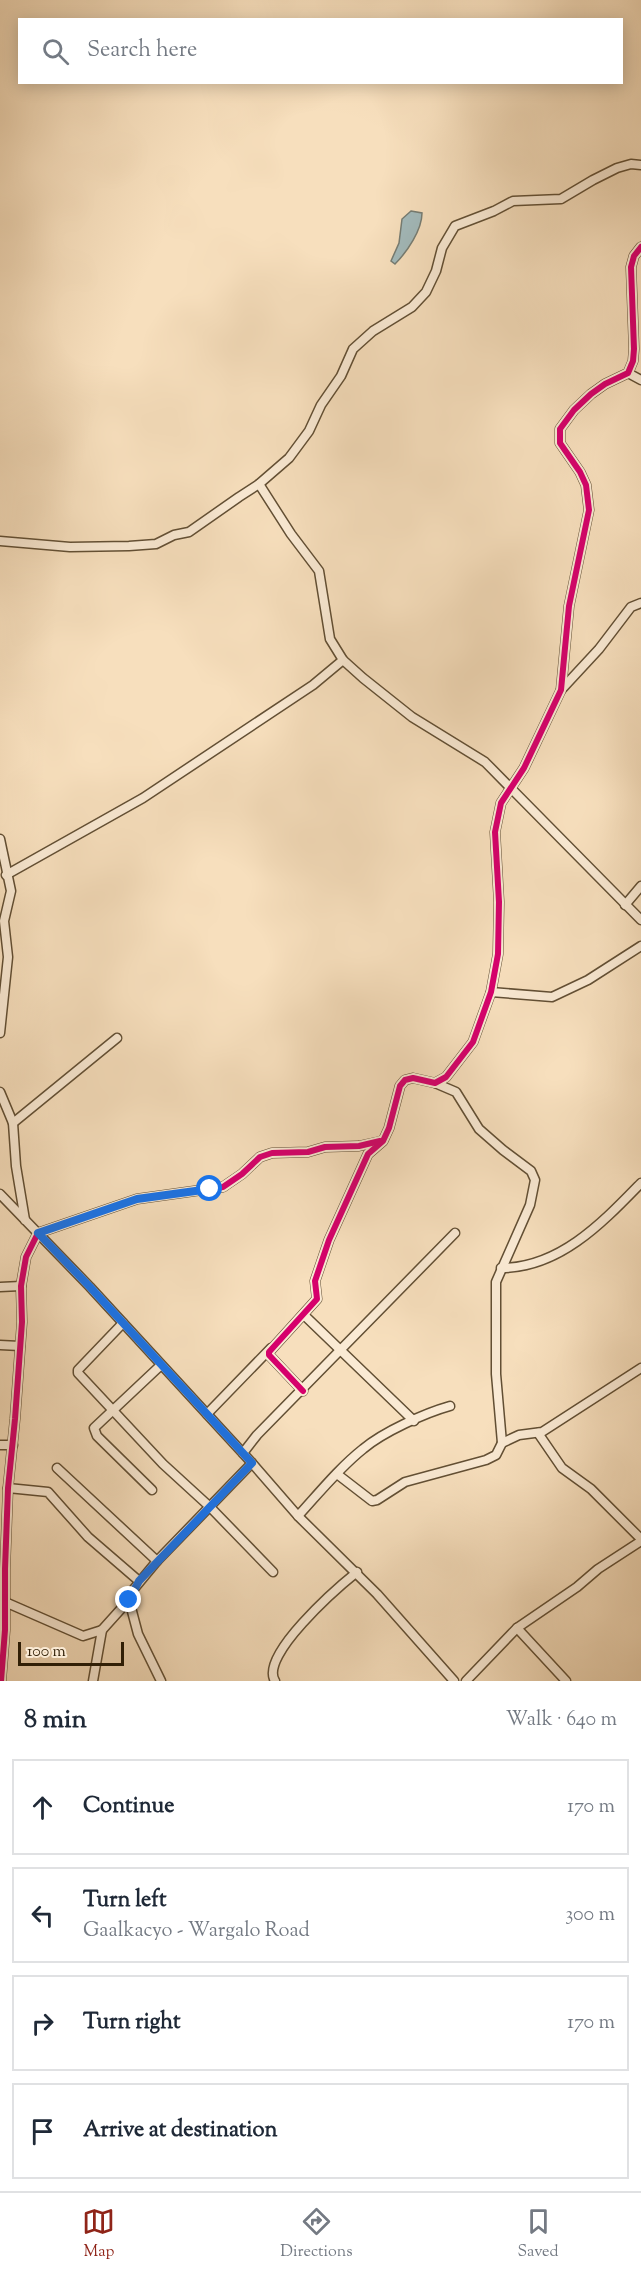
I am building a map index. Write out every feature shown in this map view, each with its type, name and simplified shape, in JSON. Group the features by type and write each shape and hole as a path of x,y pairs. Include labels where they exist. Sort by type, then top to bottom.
{"street":[{"path":"0,542 70,547 156,544 174,535 189,532 259,484 289,458 309,431 321,405 341,376 353,348 373,331 412,307 426,292 436,271 442,248 455,226 495,211 513,201 561,199 617,168 631,164 641,165"},
{"path":"561,690 569,606 589,510 589,495 580,472 560,443 560,429 591,394 628,373 633,361 634,349 631,267 634,256 641,247"},
{"path":"628,373 641,380"},
{"path":"259,484 291,534 319,571 330,639 343,660 412,717 485,762 641,921"},
{"path":"435,1083 446,1077 473,1042 491,992 498,954 499,902 495,832 501,803 524,768 561,690 599,649 631,607 641,603"},
{"path":"3,877 143,798 313,685 343,660"},
{"path":"0,839 3,877 11,891 4,921 8,957 0,1033"},
{"path":"625,905 641,886"},
{"path":"491,992 552,997 588,980 641,946"},
{"path":"13,1123 117,1038"},
{"path":"207,1414 317,1299 316,1276 360,1169 368,1154 383,1141 389,1128 400,1086 405,1080 413,1078 435,1083 456,1092 479,1129 502,1150 531,1171 535,1180 530,1205 496,1282 496,1374 502,1443 496,1455 486,1460 405,1482 377,1500 367,1499 337,1474"},
{"path":"0,1092 13,1123 16,1166 25,1220"},
{"path":"1,1681 6,1630 8,1488 20,1347 21,1286 26,1257 38,1233 137,1199 223,1187 242,1174 260,1157 272,1153 308,1152 325,1147 359,1146 383,1141"},
{"path":"501,1268 537,1262 565,1251 618,1207 641,1183"},
{"path":"0,1194 162,1365 298,1516 357,1572 454,1681"},
{"path":"243,1453 340,1349 455,1233"},
{"path":"0,1287 21,1286"},
{"path":"304,1314 414,1421"},
{"path":"123,1323 78,1370 78,1373 163,1464 210,1507 273,1572"},
{"path":"0,1345 20,1347"},
{"path":"272,1348 269,1356 303,1390"},
{"path":"152,1490 97,1436 94,1428 162,1365"},
{"path":"502,1443 519,1435 543,1432 641,1368"},
{"path":"298,1516 364,1447 383,1434 429,1412 450,1406"},
{"path":"466,1681 517,1628 641,1540 591,1489 562,1468 538,1433"},
{"path":"0,1445 13,1445"},
{"path":"5,1602 83,1636 102,1630 129,1600 139,1581 252,1463"},
{"path":"57,1468 157,1561"},
{"path":"8,1488 48,1492 88,1537 139,1581"},
{"path":"275,1681 272,1676 273,1664 287,1642 318,1607 357,1572"},
{"path":"129,1600 138,1634 160,1681"},
{"path":"517,1628 566,1681"},
{"path":"93,1681 102,1630"}],"water":[{"path":"411,211 422,213 421,220 409,247 395,264 391,261 399,243 402,219"}],"cycle path":[{"path":"303,1391 269,1355 269,1352 317,1299 315,1281 329,1240 368,1154 383,1141 389,1128 400,1086 405,1080 413,1078 435,1083 446,1077 473,1042 491,992 498,954 499,902 495,832 501,803 524,768 561,690 569,606 589,510 586,485 560,443 560,429 574,410 591,394 628,373 633,361 634,349 631,267 634,256 641,247"},
{"path":"1,1681 5,1630 8,1488 22,1322 21,1286 26,1257 38,1233 137,1199 223,1187 242,1174 260,1157 272,1153 308,1152 325,1147 359,1146 380,1141"}],"route":[{"path":"129,1600 139,1581 252,1463 38,1233 137,1199 210,1189"}]}
